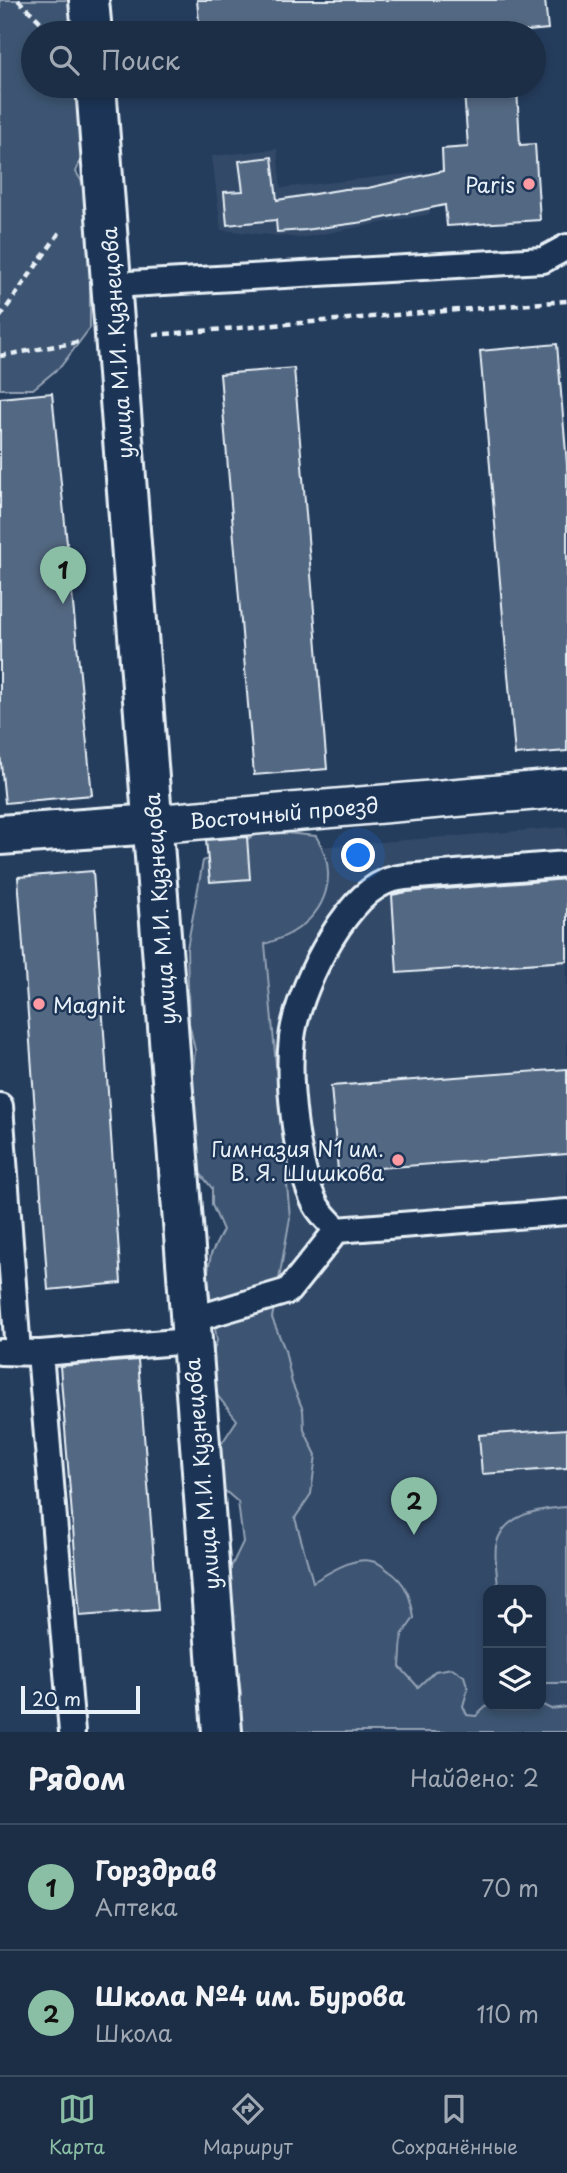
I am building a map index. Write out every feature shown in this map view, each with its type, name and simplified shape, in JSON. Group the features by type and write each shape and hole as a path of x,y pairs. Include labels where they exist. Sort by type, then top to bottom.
{"street":[{"path":"89,0 91,21"},
{"name":"улица М.И. Кузнецова","path":"97,98 189,1331 222,1732"},
{"name":"Восточный проезд","path":"0,835 567,788"}],"lane":[{"path":"112,285 543,260 567,247"},
{"path":"337,1230 317,1205 302,1164 291,1076 292,1037 300,1005 331,937 358,903 383,883 405,877 567,864"},
{"path":"0,1106 19,1352 72,1732"},
{"path":"19,1352 189,1331 288,1291 337,1230 567,1212"}],"path":[{"path":"18,0 40,21"},
{"path":"0,317 62,229"},
{"path":"0,356 116,338 567,301"}],"shaded area":[{"path":"0,0 79,0 82,21 21,21 21,98 86,98 90,134 76,172 90,195 90,328 61,366 33,389 0,389"},
{"path":"277,149 281,188 424,172 430,214 300,238 221,230 212,156"},
{"name":"Гимназия N1 им. В. Я. Шишкова","path":"567,827 567,1732 279,1732 257,852"},
{"path":"256,834 316,836 323,850 328,877 326,890 314,914 291,933 265,944 290,1218 272,1318 285,1350 292,1383 303,1410 304,1430 316,1455 311,1494 295,1518 313,1582 351,1563 367,1560 379,1563 400,1580 409,1597 414,1618 402,1635 400,1667 418,1687 435,1671 452,1668 464,1676 468,1689 463,1706 467,1715 476,1716 483,1710 546,1711 546,1706 551,1709 567,1707 567,1732 235,1732 241,1693 227,1591 231,1567 243,1542 238,1502 223,1489 217,1469 220,1446 237,1420 217,1395 210,1374 217,1341 207,1277 211,1254 223,1230 212,1205 212,1188 195,1167 188,1124 195,1050 189,1023 187,948 203,861 226,852"},
{"path":"567,1507 567,1683 546,1683 546,1585 498,1585 495,1557 500,1535 514,1520 546,1509"}],"building":[{"path":"197,0 545,0 548,29 546,21 199,21"},
{"path":"464,98 518,98 520,145 535,144 540,220 447,226 445,205 364,222 305,230 277,232 276,220 227,225 224,192 243,191 239,161 272,157 277,200 368,188 443,171 442,149 468,147"},
{"path":"557,344 567,465 567,751 515,755 480,351"},
{"path":"294,368 327,769 254,775 220,374"},
{"path":"52,393 92,795 5,803 0,753 0,398"},
{"path":"247,837 250,879 210,882 206,840"},
{"path":"93,871 121,1283 48,1290 18,877"},
{"path":"567,879 567,961 397,973 392,895"},
{"path":"567,1069 567,1154 338,1171 331,1086"},
{"path":"138,1360 158,1610 80,1616 60,1366"},
{"path":"567,1429 567,1468 482,1474 479,1435"}],"place":[{"name":"Paris","path":"529,184"},
{"name":"Горздрав","path":"63,604"},
{"name":"Magnit","path":"39,1004"},
{"name":"Гимназия N1 им. В. Я. Шишкова","path":"398,1160"},
{"name":"Школа №4 им. Бурова","path":"414,1535"}]}
